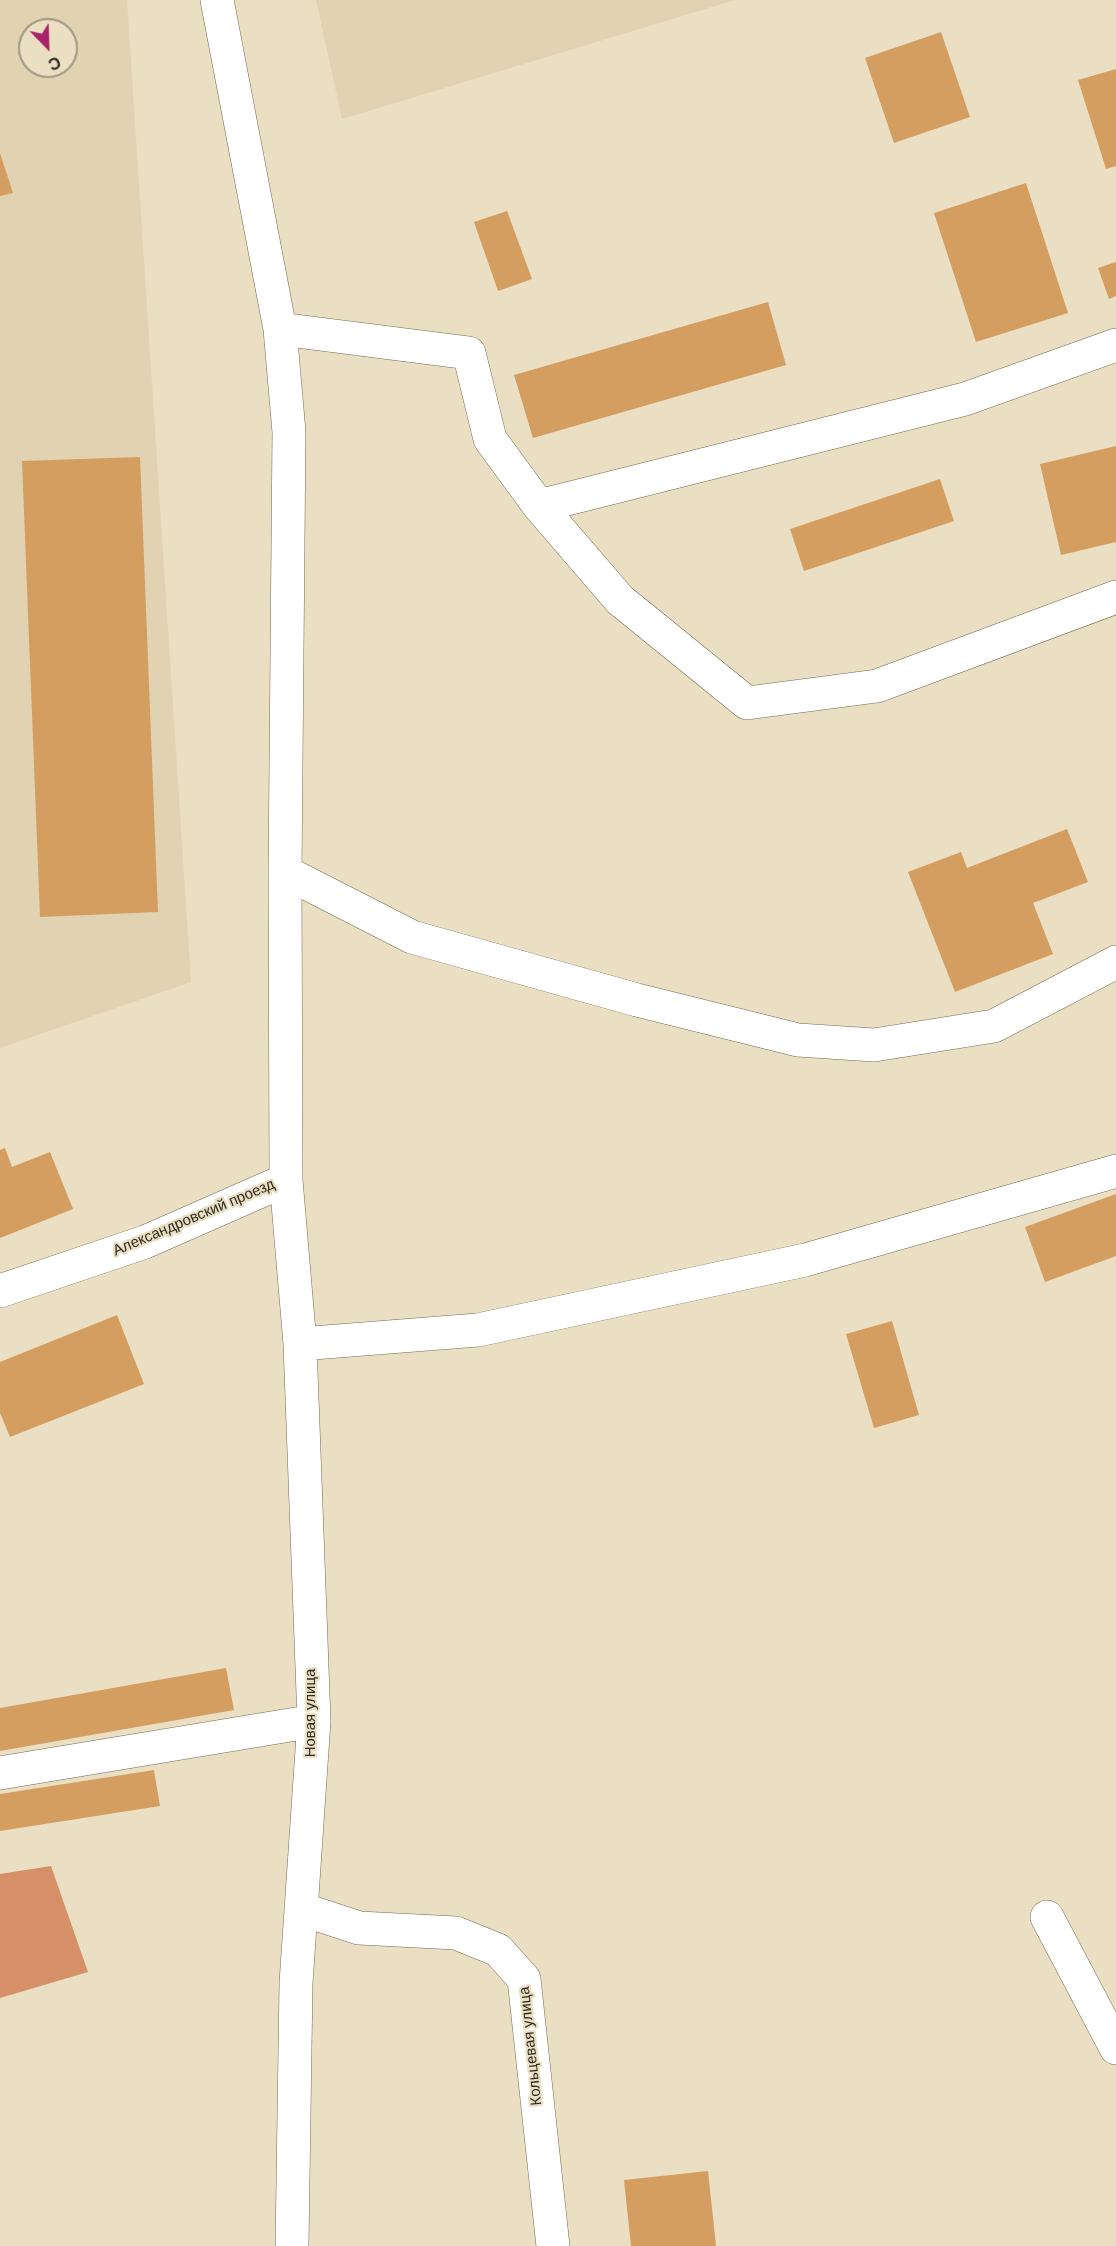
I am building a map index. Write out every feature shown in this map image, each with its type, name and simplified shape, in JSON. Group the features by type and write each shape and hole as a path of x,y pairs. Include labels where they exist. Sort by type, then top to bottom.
{"street":[{"name":"Новая улица","path":"217,0 280,329 289,432 285,872 286,1180 300,1344 314,1721 296,1983 292,2246"},
{"path":"280,329 469,353 490,439 539,506 620,600 747,703 877,686 1116,597"},
{"path":"539,506 965,399 1116,345"},
{"path":"285,872 412,937 637,1000 798,1040 874,1045 994,1026 1116,962"},
{"path":"300,1344 478,1330 805,1260 1116,1171"},
{"name":"Александровский проезд","path":"0,1291 145,1242 286,1180"},
{"path":"0,1773 314,1721"},
{"name":"Кольцевая улица","path":"301,1909 359,1928 456,1933 498,1950 524,1979 553,2246"},
{"path":"1047,1917 1116,2048"}],"shaded area":[{"path":"0,0 127,0 191,982 0,1048"},
{"path":"316,0 735,0 342,119"},
{"path":"51,1866 88,1972 0,1998 0,1874"}],"building":[{"path":"941,32 970,117 894,143 865,58"},
{"path":"1116,69 1116,166 1106,169 1078,80"},
{"path":"0,153 13,193 0,196"},
{"path":"1026,183 1068,313 976,342 934,213"},
{"path":"507,211 532,279 498,291 474,222"},
{"path":"1116,262 1116,296 1109,299 1098,268"},
{"path":"768,302 786,365 533,438 514,375"},
{"path":"1116,446 1116,542 1061,555 1040,464"},
{"path":"140,457 158,912 40,917 22,461"},
{"path":"940,479 954,521 804,571 790,529"},
{"path":"1067,829 1088,882 1033,903 1053,954 955,992 908,872 961,852 967,868"},
{"path":"5,1148 12,1167 50,1152 73,1209 0,1238 0,1150"},
{"path":"1116,1194 1116,1256 1045,1282 1025,1227"},
{"path":"117,1315 144,1384 10,1437 0,1413 0,1362"},
{"path":"892,1321 919,1415 874,1428 846,1334"},
{"path":"226,1668 234,1710 0,1751 0,1708"},
{"path":"154,1770 160,1806 0,1831 0,1794"},
{"path":"708,2171 716,2246 631,2246 624,2180"}]}
